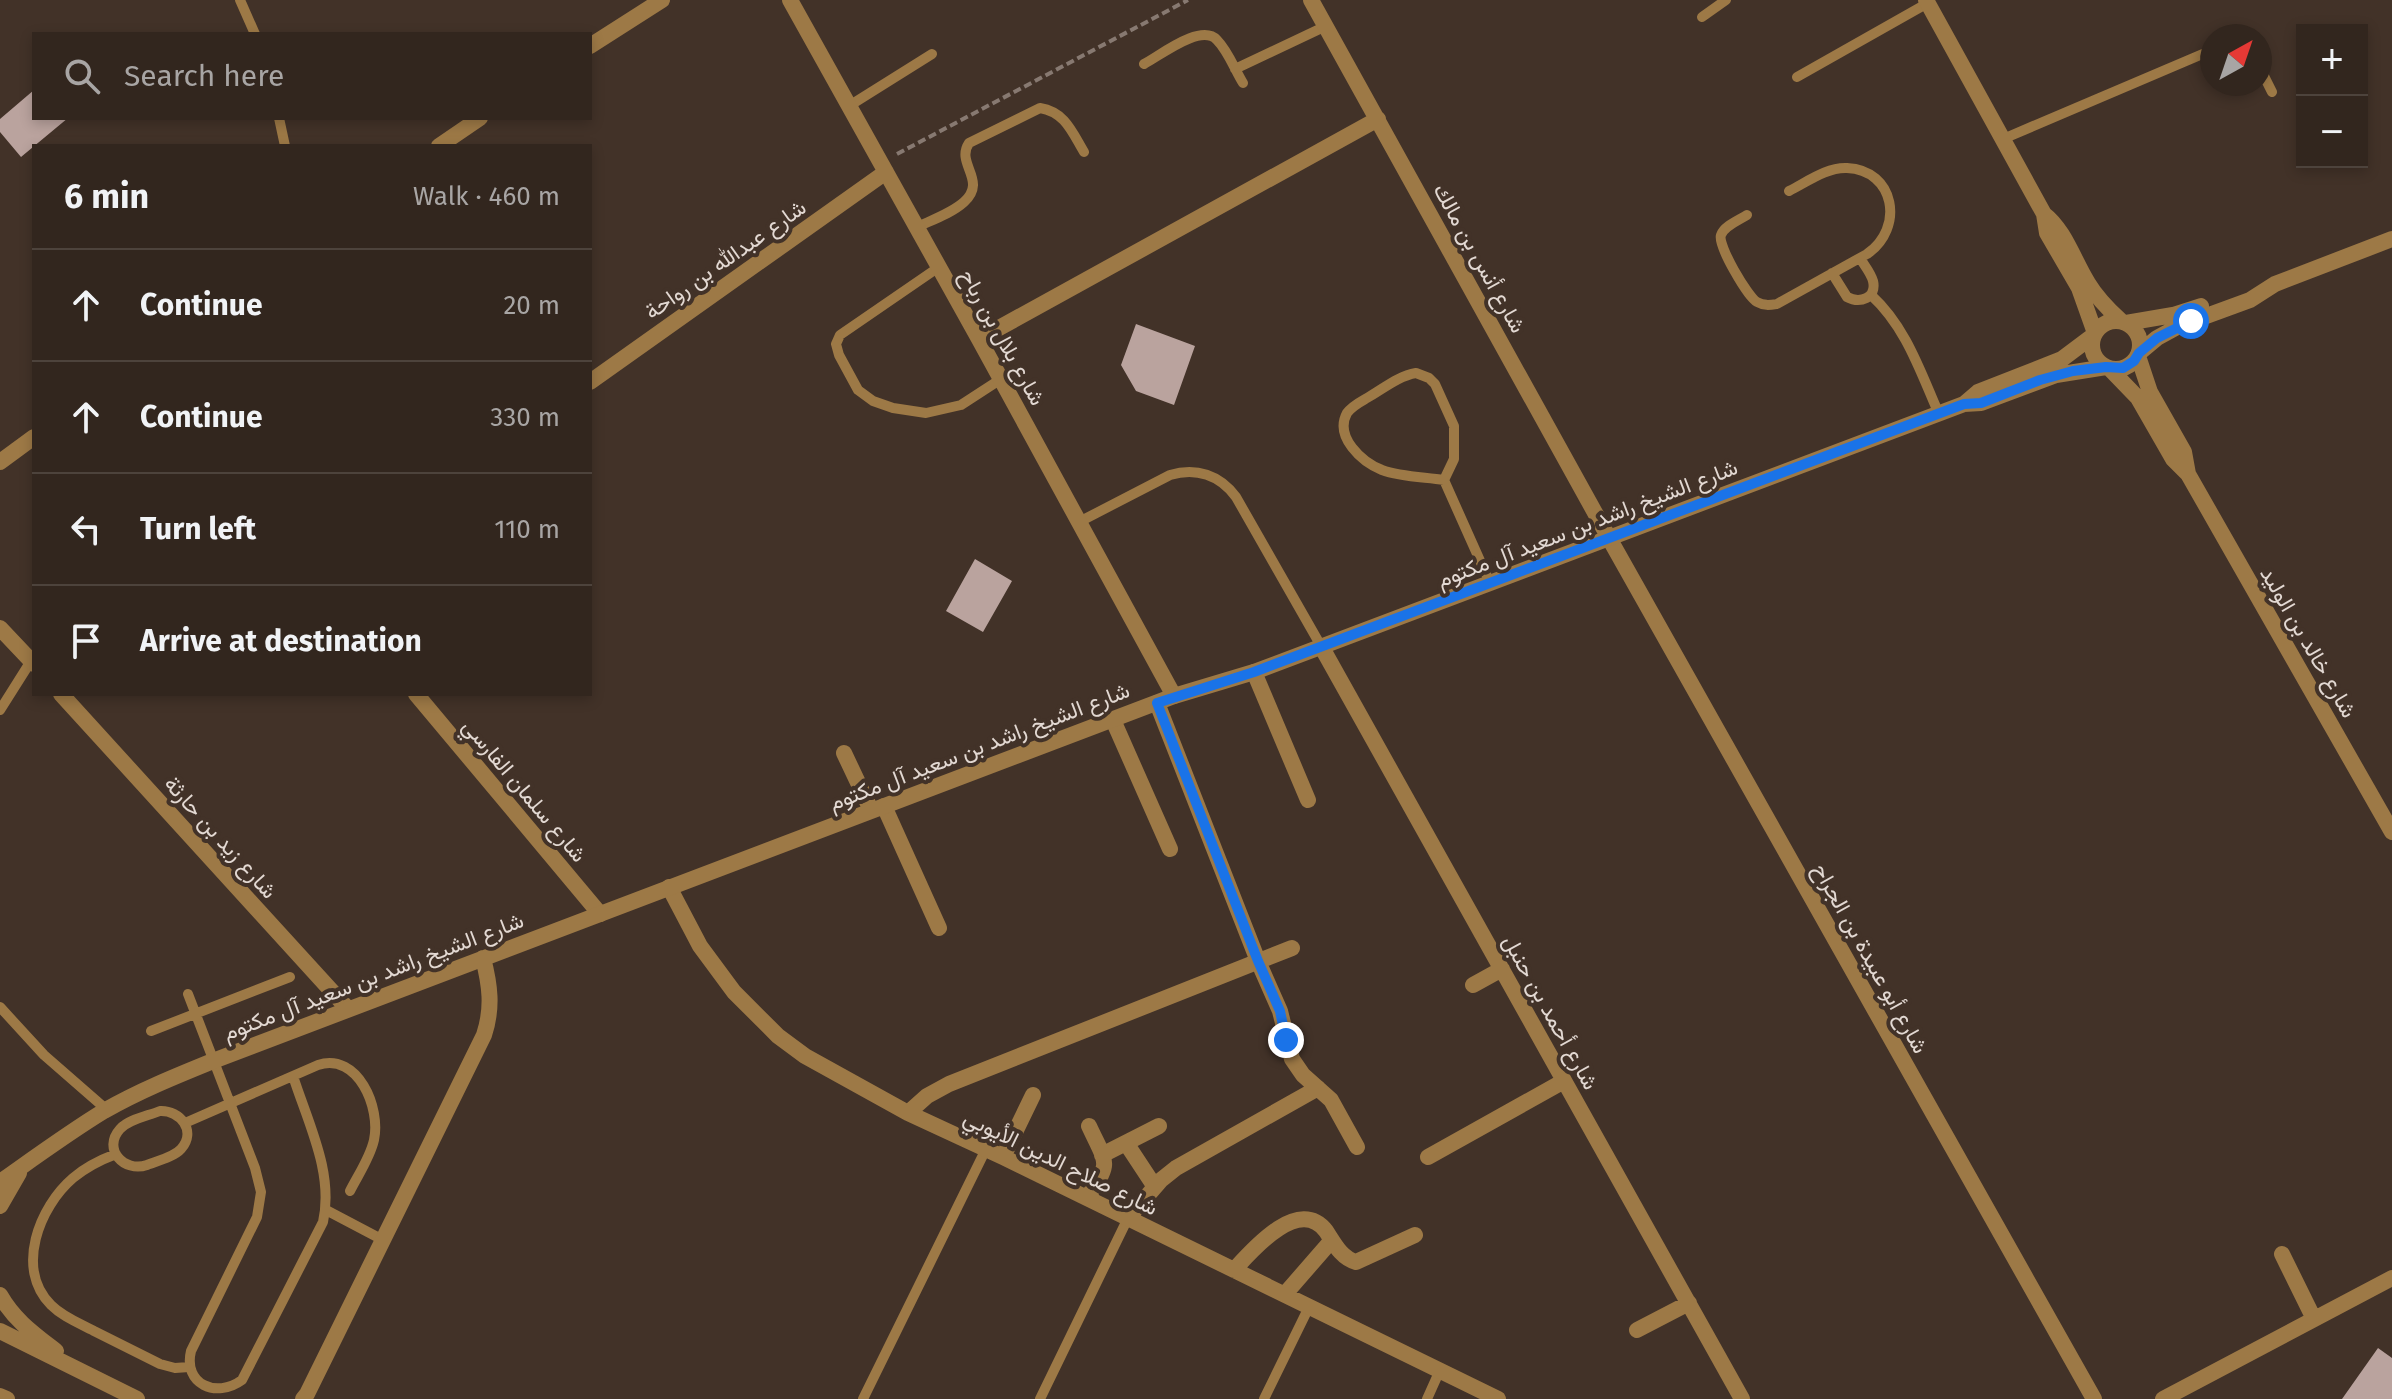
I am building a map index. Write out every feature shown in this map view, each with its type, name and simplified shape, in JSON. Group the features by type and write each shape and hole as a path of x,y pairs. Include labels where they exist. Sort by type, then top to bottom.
{"street":[{"path":"592,45 662,0"},
{"name":"شارع بلال بن رباح","path":"790,0 1174,696"},
{"name":"شارع أنس بن مالك","path":"1311,0 1609,538"},
{"path":"1927,1 2044,214 2058,227 2093,290 2139,335 2139,354"},
{"path":"979,339 1378,119"},
{"path":"442,144 477,120"},
{"name":"شارع عبدالله بن رواحة","path":"592,381 884,167"},
{"path":"2044,214 2047,233 2079,288 2095,334"},
{"path":"2275,284 2252,287 2173,315 2104,324 2092,341 2094,353 2108,367 2123,368 2167,331 2250,300 2275,284 2392,239"},
{"name":"شارع الشيخ راشد بن سعيد آل مكتوم","path":"1964,404 1978,392 2062,359 2095,334"},
{"name":"شارع خالد بن الوليد","path":"2139,354 2150,392 2184,452 2188,474"},
{"name":"شارع الشيخ راشد بن سعيد آل مكتوم","path":"0,1182 107,1110 159,1083 213,1061 1174,696 1254,672 1964,404 1981,403 2065,373 2108,367"},
{"name":"شارع خالد بن الوليد","path":"2108,367 2138,398 2173,459 2188,474 2392,832"},
{"path":"0,462 32,438"},
{"name":"شارع أبو عبيدة بن الجراح","path":"1609,538 2094,1399"},
{"path":"0,628 32,663"},
{"name":"شارع أحمد بن حنبل","path":"1321,646 1742,1399"},
{"path":"1254,672 1308,800"},
{"name":"شارع زيد بن حارثة","path":"63,696 348,1009"},
{"name":"شارع سلمان الفارسي","path":"418,696 600,914"},
{"path":"1157,703 1280,1011 1292,1059 1303,1075 1331,1100 1357,1147"},
{"path":"1113,720 1170,849"},
{"path":"844,753 877,808 939,928"},
{"name":"شارع صلاح الدين الأيوبي","path":"669,887 716,970 753,1013 805,1056 908,1113 1498,1399"},
{"path":"908,1113 927,1096 949,1084 1292,948"},
{"path":"305,1397 484,1035 490,995 483,958"},
{"path":"1473,985 1502,969"},
{"path":"1428,1157 1564,1081"},
{"path":"1128,1218 1176,1168 1318,1088"},
{"path":"1003,1157 1033,1095"},
{"path":"1087,1198 1105,1163 1089,1126"},
{"path":"1102,1155 1159,1126"},
{"path":"1126,1143 1155,1187"},
{"name":"شارع الشيخ راشد بن سعيد آل مكتوم","path":"0,1206 26,1164"},
{"path":"1234,1270 1259,1244 1298,1218 1315,1221 1346,1258 1356,1262 1415,1235"},
{"path":"1285,1294 1332,1240"},
{"path":"2282,1254 2314,1319"},
{"path":"2163,1399 2392,1278"},
{"path":"0,1295 23,1326 82,1372"},
{"path":"1637,1330 1689,1303"},
{"path":"0,1331 137,1399"},
{"path":"0,1396 7,1399"}],"lane":[{"path":"240,0 254,32"},
{"path":"1702,17 1726,0"},
{"path":"1797,77 1927,1"},
{"path":"1235,69 1326,26"},
{"path":"1144,64 1196,35 1208,34 1217,40 1243,83"},
{"path":"849,106 932,54"},
{"path":"2003,139 2200,55"},
{"path":"917,227 962,204 970,194 974,183 964,159 964,150 969,143 1040,108 1052,110 1065,120 1084,152"},
{"path":"279,120 285,144"},
{"path":"1747,215 1724,230 1720,240 1750,297 1762,304 1777,304 1860,258 1882,240 1890,221 1889,200 1878,181 1859,170 1836,169 1789,191"},
{"path":"1860,258 1873,282 1871,295"},
{"path":"939,267 840,335 836,344 845,367 858,390 873,401 893,408 926,413 961,405 1001,379"},
{"path":"1832,273 1847,297 1860,301 1871,295"},
{"path":"1871,295 1891,316 1908,341 1939,414"},
{"path":"1444,480 1385,471 1368,463 1346,438 1346,415 1353,406 1405,375 1416,373 1435,384 1454,426 1454,459 1444,480 1490,583"},
{"path":"1079,522 1179,472 1198,472 1216,478 1236,497 1321,646"},
{"path":"0,710 32,663"},
{"path":"151,1031 290,977"},
{"path":"188,994 258,1176 261,1201 257,1217 191,1351 189,1367 197,1382 212,1391 228,1390 242,1380 318,1233 326,1210 324,1173 293,1076"},
{"path":"0,1007 44,1055 107,1110"},
{"path":"185,1123 324,1063 337,1063 354,1072 374,1114 372,1146 350,1191"},
{"path":"168,1111 175,1113 185,1123 186,1142 177,1153 137,1167 124,1164 116,1154 116,1135 131,1122 168,1111"},
{"path":"863,1399 986,1149"},
{"path":"116,1154 81,1172 54,1200 37,1236 33,1260 36,1281 46,1300 62,1314 160,1364 175,1368 189,1367"},
{"path":"326,1210 383,1240"},
{"path":"1040,1399 1128,1218"},
{"path":"1264,1399 1309,1307"},
{"path":"1427,1399 1440,1370"}],"path":[{"path":"884,167 1188,0"}],"building":[{"path":"32,92 32,120 66,120 37,144 32,144 32,148 21,157 0,132 0,119"},
{"path":"1136,324 1195,346 1174,405 1136,391 1121,365"},
{"path":"975,559 1012,581 983,632 946,611"},
{"path":"2378,1348 2392,1358 2392,1399 2342,1399"}],"route":[{"path":"1286,1040 1280,1011 1157,703 1254,672 1964,404 1976,405 2040,380 2073,371 2123,368 2167,331 2191,321"}]}
